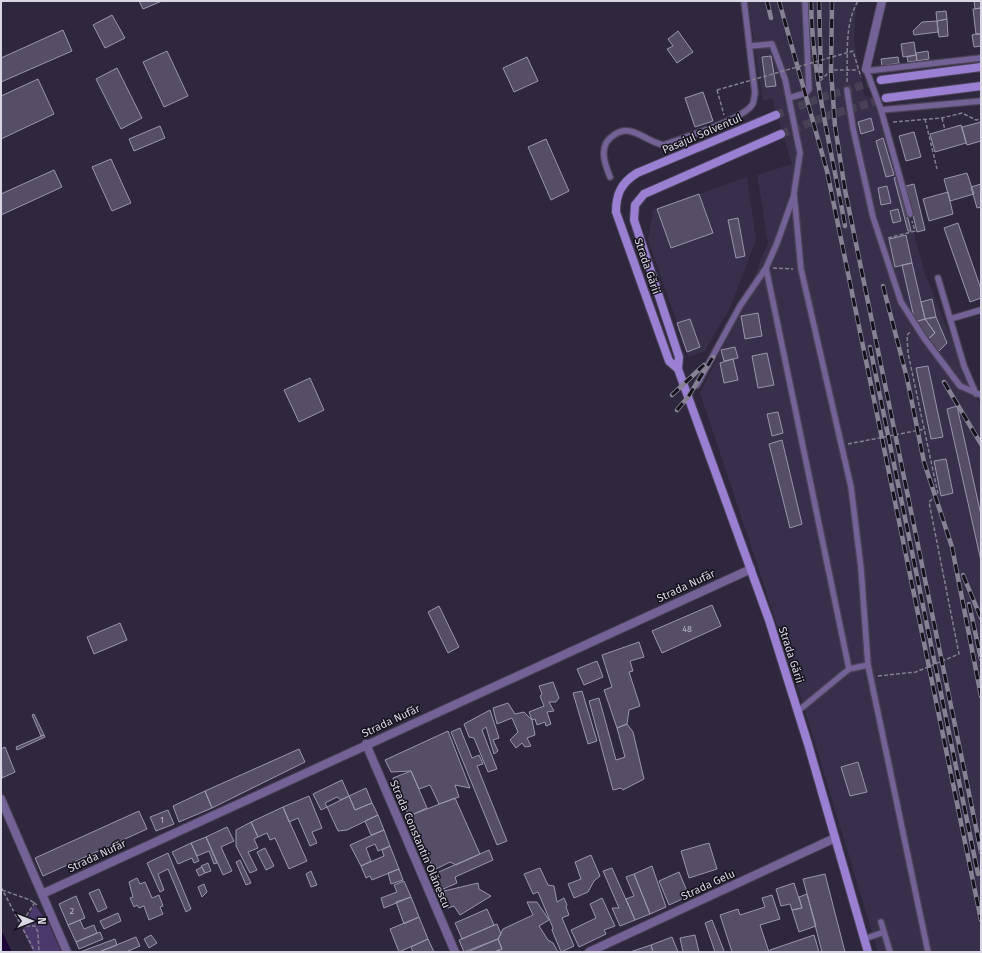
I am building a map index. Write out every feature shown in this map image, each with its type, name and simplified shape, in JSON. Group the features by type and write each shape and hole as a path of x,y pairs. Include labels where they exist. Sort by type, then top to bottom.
{"main road":[{"path":"881,80 981,67"},
{"path":"886,98 981,86"},
{"name":"Pasajul Solventul","path":"636,173 776,116"},
{"name":"Strada Gării","path":"781,134 644,194 635,205 634,220 680,357 678,369 751,569 798,711 868,952"},
{"name":"Strada Gării","path":"636,173 628,179 621,188 617,197 616,212 669,362 678,369"}],"street":[{"path":"866,70 882,1"},
{"name":"Strada Nufăr","path":"42,894 366,744 751,569"},
{"name":"Strada Constantin Olănescu","path":"366,744 455,952"},
{"path":"1,799 67,952"},
{"name":"Strada Gelu","path":"589,952 835,838"}],"lane":[{"path":"610,177 604,163 603,148 607,139 617,133 626,130 637,133 656,144 664,145 726,121 745,112 753,105 755,93 744,1"},
{"path":"790,98 806,93 809,89 805,1"},
{"path":"697,385 740,306 766,268 778,243 794,193 800,153 785,79 772,44 750,46"},
{"path":"910,214 885,123 866,70 981,58"},
{"path":"847,90 853,128 873,217 901,302 916,326 960,386 979,395"},
{"path":"881,110 981,101"},
{"path":"794,193 801,269 851,487 861,568 868,666 928,952"},
{"path":"766,268 849,669"},
{"path":"938,278 964,366 979,395"},
{"path":"950,319 981,310"},
{"path":"798,711 849,669 868,666"},
{"path":"881,922 890,952"},
{"path":"864,939 884,932"}],"path":[{"path":"847,90 848,25 852,12 858,1"},
{"path":"725,118 717,90 853,51 860,77"},
{"path":"809,89 822,81 831,70 847,71"},
{"path":"885,123 942,118 962,113 976,120 981,119"},
{"path":"942,118 945,130"},
{"path":"925,119 938,170"},
{"path":"880,240 915,231 910,214"},
{"path":"766,268 801,269"},
{"path":"870,677 916,672 960,654 928,502 938,494 908,353 907,335 916,326"},
{"path":"842,445 925,429"},
{"path":"1,887 20,926 35,952"},
{"path":"2,890 34,903 39,908"},
{"path":"20,926 34,903 42,894"},
{"path":"20,926 35,926 38,932 40,952"}],"shaded area":[{"path":"748,1 856,1 854,42 864,95 873,99 899,176 924,271 975,397 981,404 981,952 878,952 798,687 700,393 742,308 768,242 757,175 792,164 772,98 763,101"},
{"path":"747,177 756,240 730,308 705,351 689,357 648,240 653,210"},
{"path":"34,904 49,924 61,952 33,952 23,930"},
{"path":"1,930 12,952 1,952"}],"building":[{"path":"139,1 162,1 143,9"},
{"path":"974,1 981,1 981,8 975,9"},
{"path":"981,8 981,34 976,34 973,9"},
{"path":"946,11 947,19 937,21 936,12"},
{"path":"112,15 125,38 105,48 93,25"},
{"path":"947,19 948,36 939,37 937,21"},
{"path":"937,21 938,32 914,35 913,31 922,22"},
{"path":"63,30 72,51 1,82 1,58"},
{"path":"678,31 693,52 677,63 667,49 673,46 668,39"},
{"path":"981,34 981,46 974,47 972,35"},
{"path":"914,42 916,55 903,57 901,44"},
{"path":"167,51 188,96 164,107 143,62"},
{"path":"928,51 929,59 917,61 916,53"},
{"path":"916,55 917,61 908,62 907,57"},
{"path":"771,56 776,86 766,87 762,57"},
{"path":"527,57 538,81 514,92 503,68"},
{"path":"898,57 899,63 882,66 881,59"},
{"path":"117,68 142,118 121,129 96,79"},
{"path":"38,79 54,114 1,139 1,96"},
{"path":"703,92 713,121 695,127 685,98"},
{"path":"871,118 874,130 861,134 858,122"},
{"path":"981,122 981,141 967,145 962,127"},
{"path":"961,125 966,143 935,152 930,134"},
{"path":"160,126 165,138 134,151 129,139"},
{"path":"914,132 921,157 906,161 899,136"},
{"path":"883,138 894,175 886,177 876,141"},
{"path":"546,139 569,191 551,200 528,147"},
{"path":"111,159 131,203 112,211 92,167"},
{"path":"54,170 62,187 1,215 1,194"},
{"path":"967,173 974,194 950,201 944,179"},
{"path":"898,177 911,231 908,231 894,178"},
{"path":"914,184 925,230 917,232 906,186"},
{"path":"981,184 981,207 977,208 971,187"},
{"path":"887,186 891,203 881,205 878,188"},
{"path":"948,192 953,214 929,221 923,199"},
{"path":"699,194 713,233 671,248 657,209"},
{"path":"898,209 901,221 893,223 890,211"},
{"path":"738,218 745,256 736,258 728,220"},
{"path":"958,223 981,289 981,298 970,302 944,228"},
{"path":"906,235 912,263 895,267 889,239"},
{"path":"912,263 925,319 915,322 902,265"},
{"path":"932,299 936,317 925,319 921,302"},
{"path":"758,313 762,336 745,339 741,316"},
{"path":"936,317 947,343 938,352 928,339 935,333 925,319"},
{"path":"690,319 700,347 687,352 677,323"},
{"path":"925,319 935,333 928,339 915,322"},
{"path":"735,347 738,358 724,361 721,350"},
{"path":"767,353 774,385 758,388 752,356"},
{"path":"733,359 738,380 724,383 720,363"},
{"path":"928,366 943,437 931,439 916,368"},
{"path":"310,378 324,410 299,422 284,390"},
{"path":"957,406 981,515 981,561 947,409"},
{"path":"778,412 783,433 772,436 767,414"},
{"path":"782,440 802,524 790,528 769,444"},
{"path":"946,459 953,493 941,496 934,461"},
{"path":"712,605 721,626 662,653 652,631"},
{"path":"439,606 459,647 448,653 428,612"},
{"path":"120,623 127,640 94,654 87,637"},
{"path":"639,642 644,657 630,661 633,671 629,672 640,706 629,710 627,724 617,728 604,690 612,687 602,655"},
{"path":"597,661 603,677 584,685 577,669"},
{"path":"553,682 559,698 556,702 549,702 554,711 547,712 551,724 546,726 545,722 537,725 535,719 532,720 529,712 544,706 540,696 542,694 539,686"},
{"path":"582,691 597,741 588,744 573,693"},
{"path":"599,698 616,760 625,757 617,728 627,724 633,732 644,779 623,790 621,788 613,790 589,701"},
{"path":"508,703 515,714 524,712 532,720 535,735 527,738 531,746 525,747 522,743 516,748 510,740 518,732 512,718 497,724 493,708"},
{"path":"490,710 499,738 493,740 498,751 494,754 486,727 482,730 497,769 488,772 474,738 469,737 464,724"},
{"path":"34,714 44,735 41,736 32,715"},
{"path":"460,728 472,758 479,755 483,764 477,766 507,841 497,845 451,732"},
{"path":"448,731 470,788 455,785 459,797 439,804 430,785 419,789 411,771 391,772 385,760"},
{"path":"44,735 45,737 17,750 16,747"},
{"path":"5,747 15,772 2,778 1,749"},
{"path":"299,749 305,762 212,808 205,791"},
{"path":"858,762 867,792 850,796 841,767"},
{"path":"411,771 427,808 409,816 393,778"},
{"path":"342,780 349,796 341,800 337,797 325,803 327,807 321,810 313,794"},
{"path":"366,788 372,803 355,810 349,796"},
{"path":"205,791 212,808 179,822 173,806"},
{"path":"309,796 322,828 312,832 317,843 310,846 298,818 289,822 283,807"},
{"path":"349,796 355,810 372,803 378,815 347,830 338,831 327,807"},
{"path":"455,798 480,854 456,865 450,862 434,870 409,816"},
{"path":"283,807 307,861 289,869 275,838 270,840 267,833 258,837 251,822"},
{"path":"168,810 174,824 156,831 150,817"},
{"path":"139,811 147,829 43,876 35,858"},
{"path":"378,815 384,830 371,835 365,821"},
{"path":"251,822 258,837 254,839 258,848 248,852 257,870 250,873 236,846 236,830"},
{"path":"227,827 234,841 221,847 232,871 223,875 206,837"},
{"path":"384,830 390,846 378,851 375,844 366,848 371,861 361,866 350,845"},
{"path":"206,837 217,863 214,864 209,851 197,856 191,843"},
{"path":"191,843 199,861 194,863 192,858 178,864 172,852"},
{"path":"709,843 717,869 689,878 681,851"},
{"path":"390,846 399,869 372,880 370,876 366,878 361,866 384,856 382,850"},
{"path":"265,848 274,866 266,870 257,852"},
{"path":"489,850 493,860 455,877 457,883 441,890 434,874"},
{"path":"168,853 191,909 186,912 168,869 158,874 164,890 160,892 147,863"},
{"path":"591,855 600,876 594,881 588,892 574,898 568,884 581,879 575,862"},
{"path":"240,860 251,883 246,885 236,862"},
{"path":"208,863 211,871 205,873 201,866"},
{"path":"652,866 666,907 650,914 634,874"},
{"path":"202,867 205,873 199,876 196,870"},
{"path":"540,868 548,885 554,886 557,902 564,898 567,905 566,907 569,915 562,918 574,946 561,952 538,892 533,894 524,874"},
{"path":"612,868 635,920 620,926 612,908 619,908 603,871"},
{"path":"399,869 403,880 391,884 388,873"},
{"path":"311,871 317,885 311,887 306,874"},
{"path":"679,872 689,896 669,905 659,881"},
{"path":"634,874 650,914 635,920 626,899 634,896 626,877"},
{"path":"825,874 845,952 822,952 803,879"},
{"path":"137,878 140,884 145,882 152,898 159,895 163,906 160,907 163,914 149,920 144,906 139,908 137,905 134,907 130,898 133,897 129,882"},
{"path":"404,881 411,897 384,908 381,898 397,892 394,885"},
{"path":"478,883 479,889 491,896 460,915 454,906 448,908 444,891"},
{"path":"794,883 802,908 792,910 790,904 781,906 776,889"},
{"path":"204,884 207,892 202,897 198,887"},
{"path":"99,889 107,908 98,912 89,893"},
{"path":"807,894 816,926 799,932 792,910 802,908 799,897"},
{"path":"772,895 780,919 760,925 769,952 732,952 720,915 738,909 740,915 765,907 762,898"},
{"path":"76,896 85,918 68,925 59,904"},
{"path":"411,897 419,917 404,924 396,902"},
{"path":"602,898 615,926 604,930 606,934 579,947 571,930 596,918 590,904"},
{"path":"527,902 537,902 549,920 539,926 548,940 553,943 558,952 494,952 502,949 498,939 503,929 533,915"},
{"path":"487,909 494,925 462,939 455,923"},
{"path":"118,913 121,921 104,929 100,921"},
{"path":"419,917 428,939 399,952 390,929"},
{"path":"80,920 84,929 94,925 97,933 76,942 68,925"},
{"path":"712,920 724,951 722,952 715,952 705,923"},
{"path":"497,924 501,934 498,939 464,952 459,940"},
{"path":"100,932 103,939 79,949 76,942"},
{"path":"151,935 157,943 149,948 144,939"},
{"path":"695,935 699,952 683,952 680,938"},
{"path":"814,935 819,952 770,952 770,950"},
{"path":"136,937 140,946 126,952 99,952"},
{"path":"672,937 678,952 653,952 651,945"},
{"path":"115,939 117,945 99,952 80,952"},
{"path":"428,939 434,952 413,952 411,947"},
{"path":"498,939 502,949 494,952 470,951"},
{"path":"651,945 653,952 630,952"}],"tunnel":[{"path":"776,115 823,97 881,80"},
{"path":"781,134 827,116 886,98"}],"railway":[{"path":"767,1 771,18"},
{"path":"779,1 827,171 981,920"},
{"path":"811,1 812,30 819,86 845,226"},
{"path":"819,1 821,76"},
{"path":"832,1 831,70 835,126 845,190 981,852"},
{"path":"883,286 907,378 924,462 952,547 981,696"},
{"path":"870,347 978,874"},
{"path":"677,410 688,397 713,357"},
{"path":"672,395 704,365"},
{"path":"944,382 981,444"},
{"path":"963,575 981,618"},
{"path":"969,604 981,659"}]}
